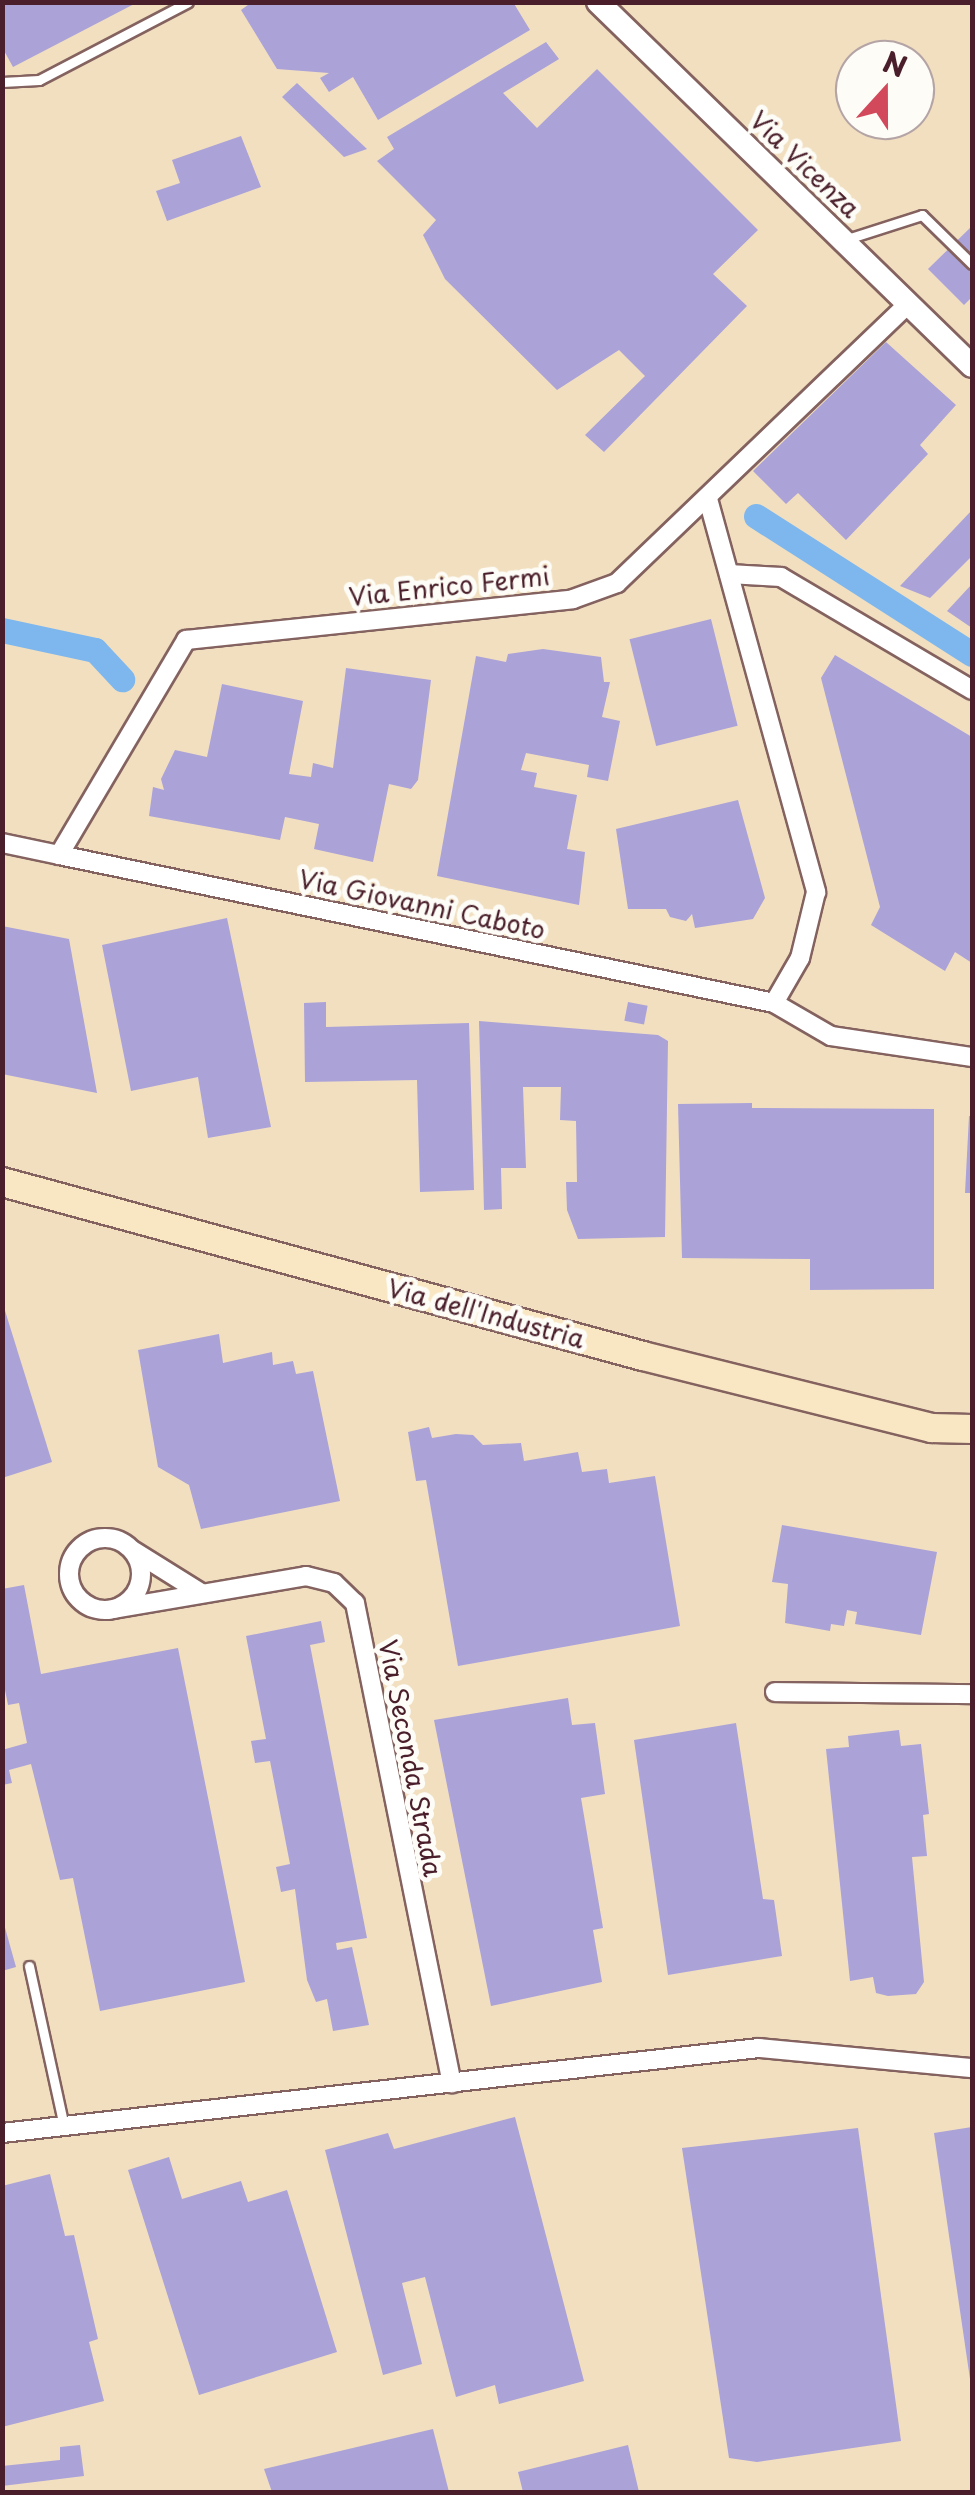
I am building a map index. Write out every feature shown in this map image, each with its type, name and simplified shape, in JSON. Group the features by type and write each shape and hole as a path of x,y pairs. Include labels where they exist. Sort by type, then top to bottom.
{"main road":[{"name":"Via dell'Industria","path":"2,1182 643,1356 932,1428 972,1429"}],"street":[{"name":"Via Vicenza","path":"598,2 972,364"},
{"name":"Via Enrico Fermi","path":"59,855 186,640 598,594 708,499 909,303"},
{"path":"708,499 816,892 800,958 774,1003"},
{"path":"729,574 782,577 972,690"},
{"path":"2,843 59,855"},
{"name":"Via Giovanni Caboto","path":"59,855 774,1003 832,1036 972,1056"},
{"path":"130,1547 141,1581 129,1602 108,1610 77,1597 70,1564 94,1540 130,1547 201,1593"},
{"name":"Via Seconda Strada","path":"108,1610 306,1576 334,1583 354,1603 452,2083"},
{"path":"775,1692 972,1694"},
{"path":"2,2133 759,2048 972,2068"}],"lane":[{"path":"2,82 39,80 188,2"},
{"path":"844,240 922,215 972,264"},
{"path":"29,1966 64,2126"}],"building":[{"path":"2,2 138,2 13,67 2,47"},
{"path":"252,2 513,2 530,30 378,120 353,77 329,92 320,78 329,73 277,69 241,10"},
{"path":"546,42 559,59 503,93 537,128 597,69 758,230 713,274 747,306 604,452 585,435 645,376 619,350 557,390 445,279 423,235 436,220 377,161 394,149 387,137"},
{"path":"297,83 367,149 344,157 282,97"},
{"path":"241,136 261,187 167,221 156,191 180,183 172,160"},
{"path":"972,226 972,297 964,305 928,269"},
{"path":"886,342 956,405 920,445 928,454 846,540 798,493 786,504 753,471"},
{"path":"972,510 972,556 930,598 900,586"},
{"path":"972,584 972,628 947,611"},
{"path":"711,619 738,726 656,746 629,639"},
{"path":"543,649 601,657 604,682 610,682 602,717 620,721 608,781 587,777 589,765 526,753 521,770 537,773 534,787 577,795 567,849 585,852 579,905 437,876 476,656 506,662 508,654"},
{"path":"835,655 972,737 972,963 955,952 945,971 871,925 880,907 821,678"},
{"path":"346,668 431,680 418,780 411,789 389,784 373,862 314,849 319,824 285,817 280,840 149,816 153,787 164,790 161,779 175,750 207,757 222,684 303,701 289,774 311,777 313,763 333,768"},
{"path":"738,800 765,898 753,919 695,928 692,914 686,921 670,917 666,909 628,909 616,829"},
{"path":"227,918 271,1127 208,1138 198,1077 131,1091 102,945"},
{"path":"2,926 69,939 97,1093 2,1074"},
{"path":"326,1002 326,1027 469,1023 474,1190 420,1192 417,1080 305,1082 304,1003"},
{"path":"628,1002 648,1006 644,1024 624,1021"},
{"path":"479,1021 658,1035 668,1041 665,1237 578,1239 567,1210 566,1182 577,1182 576,1121 560,1120 561,1087 523,1087 526,1168 501,1168 502,1209 484,1210"},
{"path":"752,1103 752,1108 934,1109 934,1289 810,1290 810,1259 682,1258 678,1104"},
{"path":"969,1116 972,1193 965,1193"},
{"path":"2,1301 52,1462 2,1478"},
{"path":"219,1334 223,1363 272,1352 273,1365 293,1361 296,1374 313,1371 340,1501 201,1529 189,1485 158,1467 138,1350"},
{"path":"429,1427 432,1438 456,1434 473,1435 483,1445 521,1443 524,1461 578,1452 582,1472 607,1469 609,1483 655,1476 680,1626 458,1666 426,1480 416,1481 408,1432"},
{"path":"782,1525 937,1552 921,1635 855,1624 857,1612 847,1610 844,1626 831,1624 830,1631 785,1623 788,1584 772,1582"},
{"path":"24,1585 41,1674 178,1648 245,1982 100,2011 73,1878 60,1880 31,1764 9,1770 12,1783 2,1785 2,1750 27,1743 19,1703 8,1705 2,1675 2,1589"},
{"path":"321,1621 325,1642 310,1645 367,1938 336,1943 337,1950 352,1947 369,2025 333,2031 327,1999 316,2002 307,1980 295,1889 281,1892 276,1867 290,1864 270,1761 255,1763 251,1741 266,1739 246,1636"},
{"path":"568,1698 572,1725 595,1723 605,1794 581,1798 603,1928 593,1930 602,1982 491,2006 434,1720"},
{"path":"736,1723 763,1899 774,1900 782,1956 668,1975 634,1740"},
{"path":"899,1730 901,1746 921,1744 929,1814 923,1815 927,1856 912,1857 924,1982 916,1994 888,1996 876,1993 873,1977 850,1981 826,1749 849,1747 848,1736"},
{"path":"2,1917 16,1967 2,1971"},
{"path":"515,2117 584,2381 499,2404 495,2385 456,2397 425,2277 402,2283 422,2364 383,2375 325,2150 388,2133 394,2149"},
{"path":"972,2127 972,2379 970,2379 934,2133"},
{"path":"858,2128 901,2441 757,2462 729,2458 682,2148"},
{"path":"169,2157 182,2199 241,2181 248,2202 287,2190 337,2352 199,2395 128,2170"},
{"path":"50,2174 65,2236 74,2235 98,2339 89,2342 104,2401 2,2427 2,2186"},
{"path":"433,2429 449,2492 272,2492 264,2469"},
{"path":"80,2445 84,2476 2,2486 2,2466 60,2460 60,2447"},
{"path":"628,2445 639,2492 523,2492 518,2472"}],"waterway":[{"path":"756,516 972,654"},
{"path":"2,630 95,650 122,679"}]}
